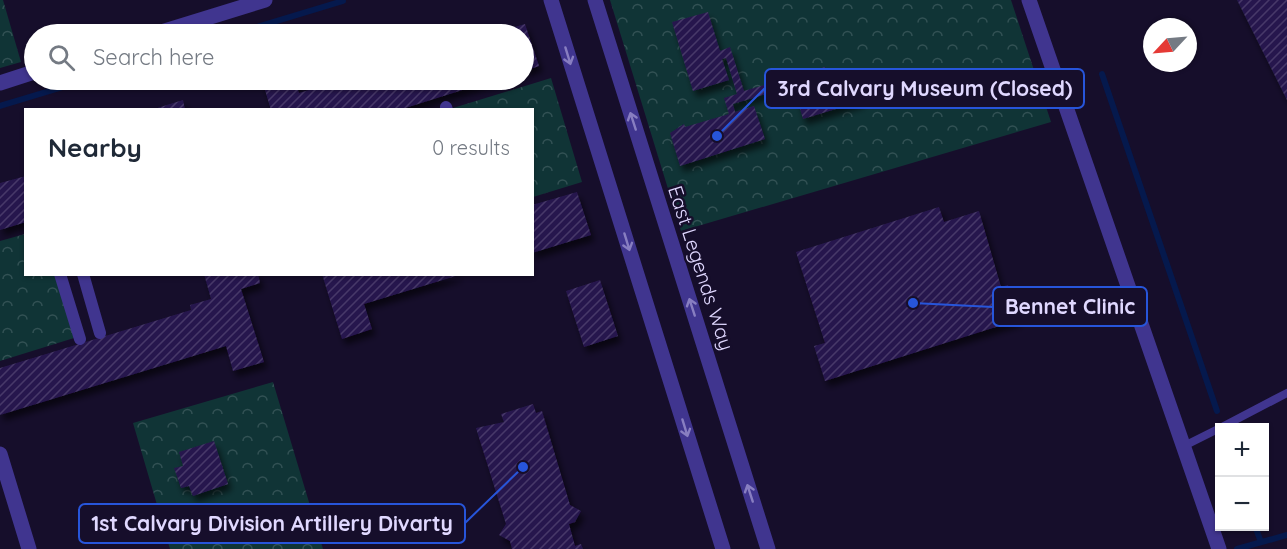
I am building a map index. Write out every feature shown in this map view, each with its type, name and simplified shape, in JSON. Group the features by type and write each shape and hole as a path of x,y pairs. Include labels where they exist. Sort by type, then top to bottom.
{"street":[{"path":"187,24 265,0"},
{"path":"551,0 723,549"},
{"name":"East Legends Way","path":"595,0 768,549"},
{"path":"1029,0 1219,549"},
{"path":"0,82 24,75"},
{"path":"61,276 80,339"},
{"path":"84,276 100,333"},
{"path":"0,454 29,549"}],"lane":[{"path":"1230,423 1287,393"},
{"path":"1184,446 1215,430"}],"green space":[{"path":"0,0 3,0 21,62 0,68"},
{"path":"610,0 1011,0 1051,122 681,231"},
{"path":"551,78 582,182 534,197 534,108 453,108 512,90 534,90 534,83"},
{"path":"24,234 24,276 55,276 74,338 0,361 0,241"},
{"path":"273,382 323,549 170,549 133,423"}],"building":[{"path":"1237,0 1287,0 1287,100"},
{"path":"708,12 720,51 730,47 744,91 825,67 831,84 854,77 862,101 803,119 796,95 824,86 822,77 733,104 735,112 754,106 765,139 680,166 670,133 684,124 685,127 729,114 724,98 737,94 726,58 722,59 729,80 693,91 672,22"},
{"path":"534,51 539,66 534,68"},
{"path":"265,90 298,90 299,93 309,90 462,90 405,108 270,108"},
{"path":"183,100 185,108 157,108"},
{"path":"24,177 24,223 0,230 0,183"},
{"path":"577,192 591,235 534,252 534,204"},
{"path":"939,207 944,222 979,211 1001,287 1008,285 1018,320 825,381 814,346 825,343 796,252"},
{"path":"205,276 258,276 260,283 241,289 264,362 233,371 226,346 0,415 0,368 191,310 190,305 211,299"},
{"path":"323,276 456,276 364,304 372,329 342,339"},
{"path":"600,280 618,336 584,347 566,291"},
{"path":"533,404 536,413 542,411 570,505 581,511 575,522 569,524 575,546 581,544 583,549 512,549 510,541 499,535 506,524 476,428 504,422 501,414"},
{"path":"214,441 228,484 193,496 189,486 181,488 174,468 183,466 179,452"}],"waterway":[{"path":"267,24 343,1"},
{"path":"1102,74 1217,411"},
{"path":"0,106 53,90"},
{"path":"1257,531 1261,542"},
{"path":"1237,549 1287,535"}],"place":[{"name":"3rd Calvary Museum (Closed)","path":"717,136"},
{"name":"Bennet Clinic","path":"913,303"},
{"name":"1st Calvary Division Artillery Divarty","path":"523,467"}]}
